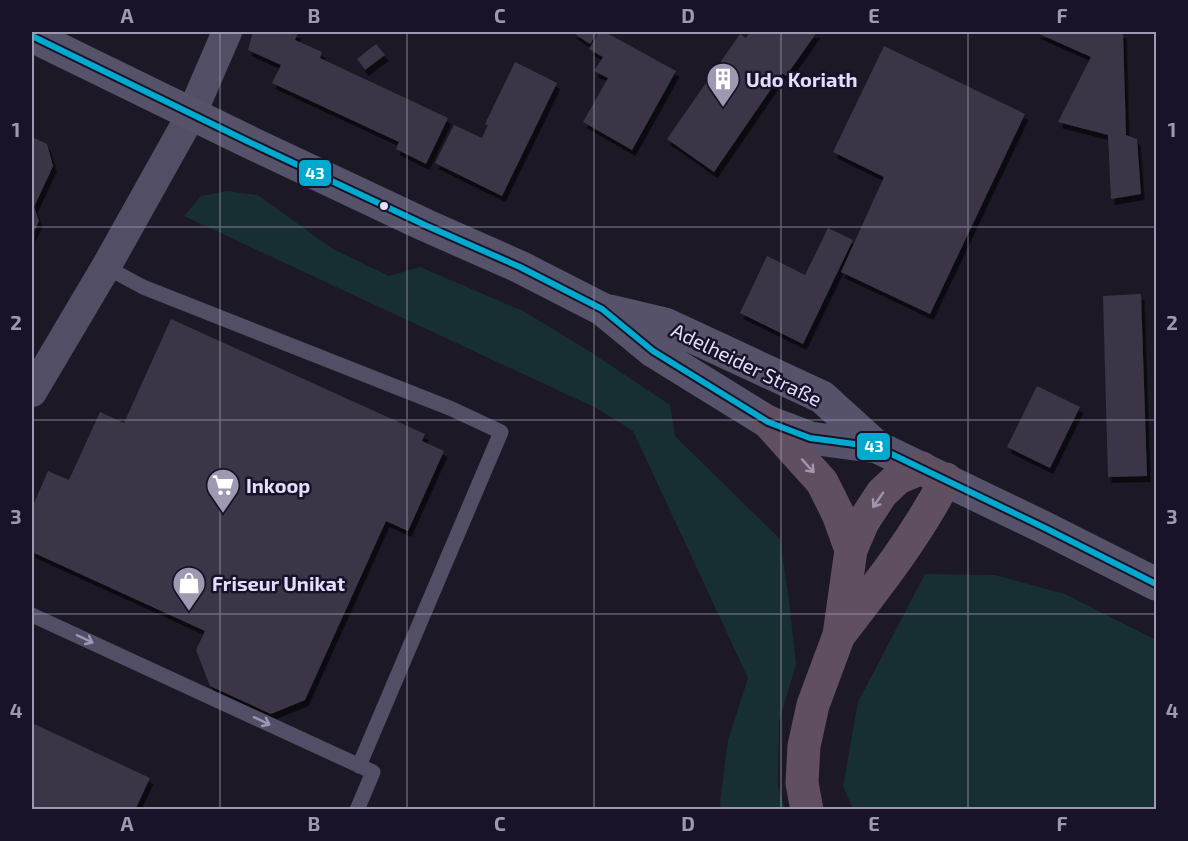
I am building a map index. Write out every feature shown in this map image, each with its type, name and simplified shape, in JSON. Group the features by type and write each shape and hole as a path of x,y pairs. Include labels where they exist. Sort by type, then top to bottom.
{"highway":[{"path":"768,422 822,482 838,514 851,549"},
{"path":"807,810 802,783 804,746 813,705 839,635 851,549 863,522 882,493 898,478 934,474 932,506 894,564 839,635"}],"main road":[{"name":"Adelheider Straße","path":"32,36 191,115 520,267 659,338 822,397 877,447 1156,584"},
{"name":"Adelheider Straße","path":"659,338 768,422 810,438 877,447"}],"street":[{"path":"32,392 106,267 191,115 228,32"}],"lane":[{"path":"106,267 143,287 452,409 501,432 359,766"},
{"path":"32,615 373,772 357,810"}],"green space":[{"path":"227,191 258,195 333,249 389,276 420,267 525,312 670,405 675,436 780,539 796,664 779,722 778,786 785,809 721,809 728,740 748,678 633,431 598,409 184,216 201,196"},
{"path":"925,574 995,575 1065,594 1156,640 1156,809 853,809 843,786 858,702"}],"building":[{"path":"253,32 298,32 295,40 322,52 320,58 448,118 426,164 396,149 399,142 272,83 281,65 248,50"},
{"path":"572,32 598,32 590,44"},
{"path":"599,32 605,32 676,71 632,150 583,122 608,78 594,71 603,57 589,49"},
{"name":"Udo Koriath","path":"750,32 817,32 786,76 782,73 714,172 667,139 740,34 746,38"},
{"path":"1035,32 1123,32 1126,135 1137,139 1141,194 1111,199 1108,135 1058,122 1091,57"},
{"path":"376,44 385,55 365,70 357,59"},
{"path":"884,46 1025,114 930,314 841,272 884,177 833,152"},
{"path":"515,62 557,83 502,196 435,163 454,125 482,138 488,125 485,124"},
{"path":"32,137 47,144 53,166 34,207 39,221 32,236"},
{"path":"828,228 853,240 803,344 740,313 767,256 805,275"},
{"path":"1141,294 1147,476 1108,477 1103,296"},
{"name":"Inkoop","path":"171,319 425,434 422,441 444,451 408,531 386,521 305,700 271,714 210,686 196,650 205,631 32,552 32,508 48,471 69,480 100,412 124,423"},
{"path":"1037,386 1080,407 1050,468 1007,447"},
{"path":"32,723 150,778 135,810 32,810"}],"transit line":[{"name":"43","path":"32,36 249,142 520,267 602,309 653,351 768,422 810,438 877,447 1156,584"}],"place":[{"name":"Udo Koriath","path":"723,108"},
{"name":"Inkoop","path":"223,514"},
{"name":"Friseur Unikat","path":"189,612"}]}
